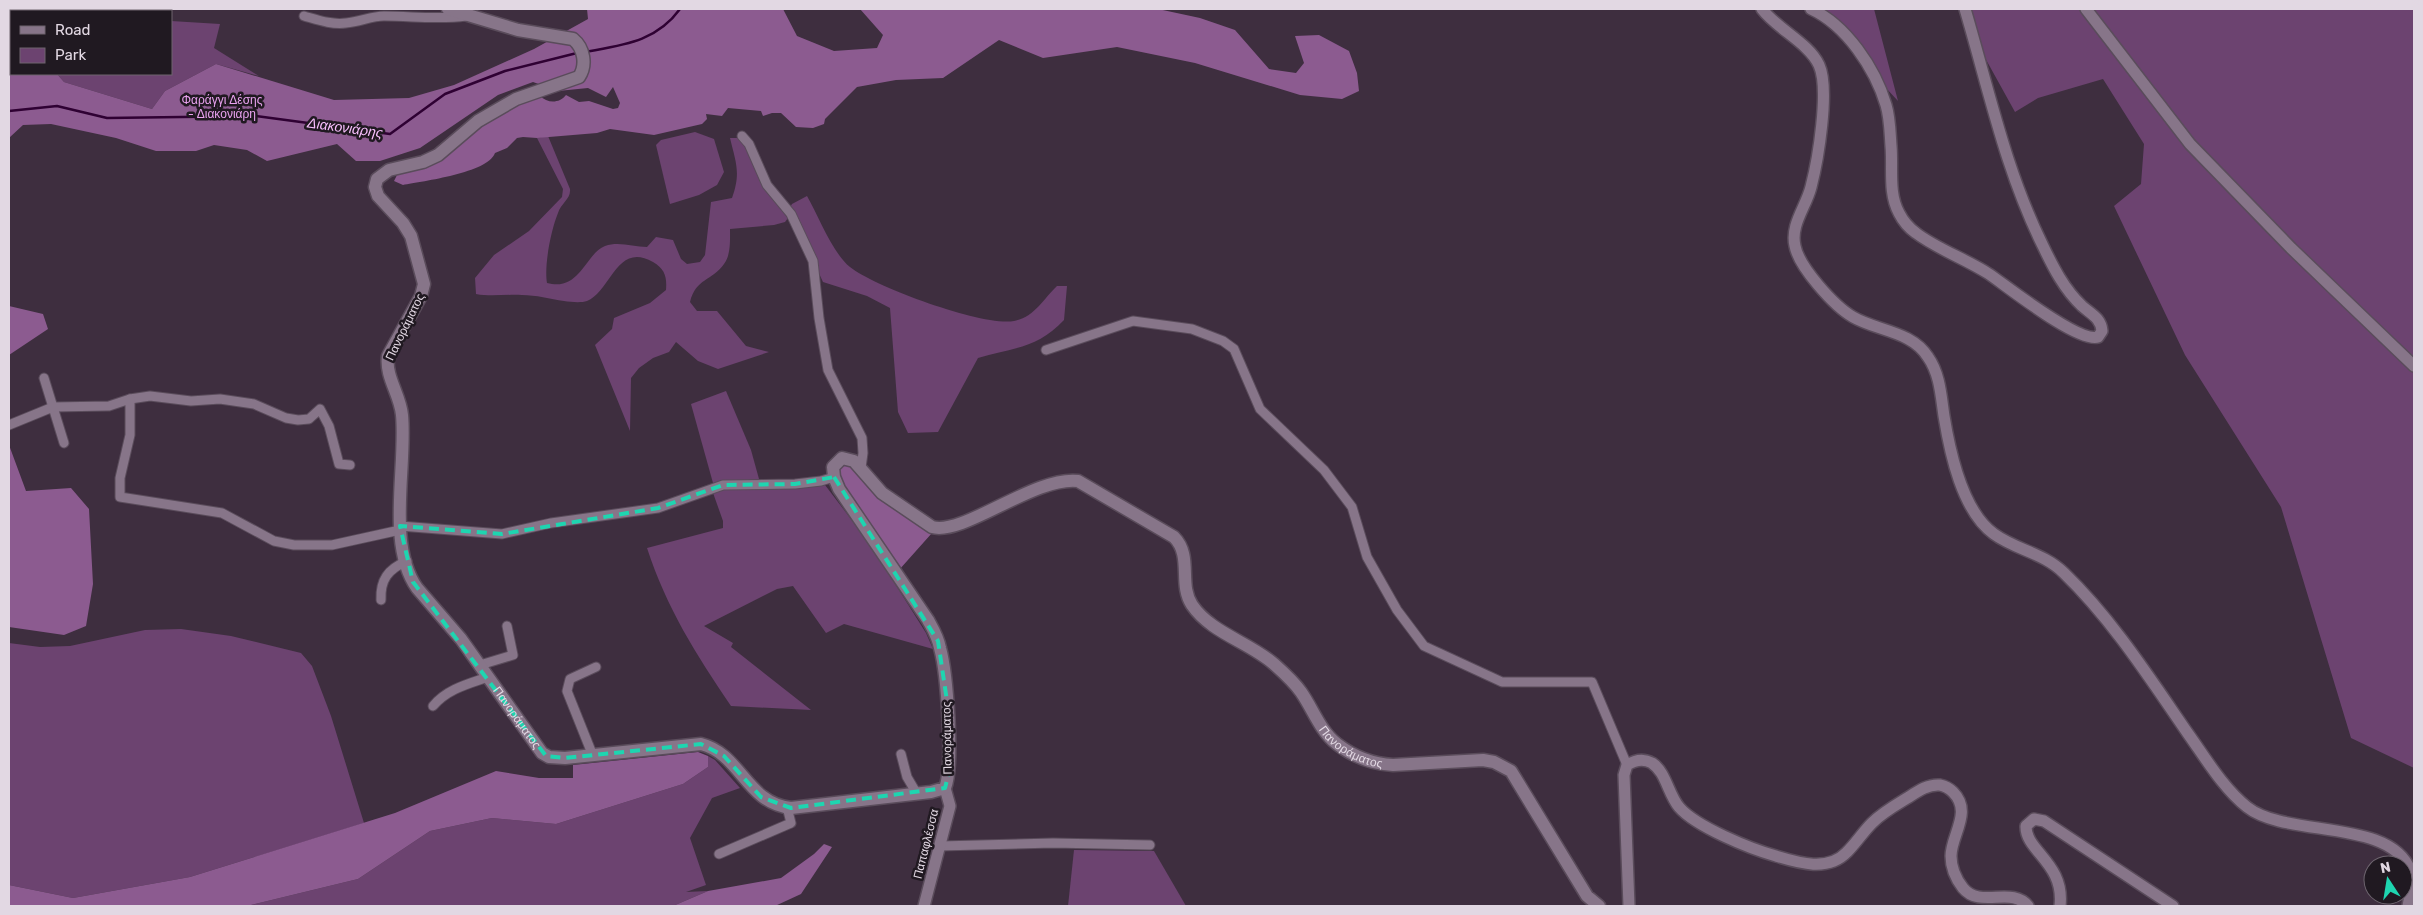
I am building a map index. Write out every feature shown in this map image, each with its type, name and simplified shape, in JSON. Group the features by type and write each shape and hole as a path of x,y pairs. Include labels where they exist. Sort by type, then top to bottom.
{"main road":[{"name":"Πανοράματος","path":"448,9 518,30 573,39 580,44 583,54 582,72 579,78 516,99 478,120 438,155 423,162 389,170 375,181 378,196 403,223 411,236 424,284 421,296 388,356 387,366 402,414 400,528 406,561 417,588 480,665 542,754 555,758 593,756 702,744 714,748 724,756 761,797 771,804 787,807 916,794 945,788 948,776 947,701 938,641 928,620 834,477 833,468 842,458 854,461 882,493 932,527 940,529 960,524 999,504 1053,484 1069,480 1078,481 1179,541 1185,562 1188,599 1198,612 1215,626 1274,664 1300,691 1326,733 1335,743 1356,756 1380,764 1405,766 1483,760 1504,766 1512,771 1587,896 1599,906"}],"street":[{"path":"1762,9 1770,20 1809,51 1818,62 1823,77 1824,95 1815,167 1811,188 1795,227 1795,247 1800,260 1816,281 1842,309 1854,317 1904,337 1919,346 1928,357 1938,380 1954,463 1969,502 1979,518 1992,533 2053,564 2076,585 2128,648 2212,766 2239,800 2260,816 2280,822 2350,832 2375,840 2392,849 2404,859 2410,869 2412,878 2408,906"},
{"path":"1811,9 1833,22 1845,35 1878,85 1886,106 1889,124 1894,197 1898,212 1906,225 1917,234 1987,273 2068,328 2086,337 2098,336 2102,332 2099,321 2070,293 2055,271 2014,182 1998,134 1965,9"},
{"path":"2086,9 2190,144 2291,248 2414,366"},
{"path":"304,16 325,22 346,24 368,17 383,16 435,19 472,16"},
{"path":"742,136 749,144 766,185 791,214 813,260 819,318 828,370 862,438 860,468"},
{"path":"1046,350 1133,321 1192,329 1223,341 1234,350 1260,410 1324,470 1352,506 1366,556 1397,610 1424,646 1502,682 1592,682 1627,765"},
{"path":"44,378 64,442"},
{"path":"9,425 52,407 109,406 130,399 150,396 191,401 220,399 261,406 286,418 298,420 309,419 320,409 329,426 339,464 350,465"},
{"path":"130,399 130,435 120,478 120,496 222,513 267,538 294,545 332,545 400,528 502,534 551,523 658,508 723,485 794,484 821,481 834,477"},
{"path":"382,600 381,588 387,574 395,566 406,561"},
{"path":"480,665 513,655 507,626"},
{"path":"593,756 567,691 570,679 596,667"},
{"path":"433,706 441,696 451,690 488,677"},
{"path":"902,754 907,777 916,794"},
{"path":"1629,906 1624,772 1627,765 1638,760 1654,764 1684,812 1723,834 1763,852 1796,862 1832,863 1846,854 1871,824 1890,808 1923,788 1944,786 1956,796 1961,805 1960,825 1951,854 1956,877 1963,889 1980,898 2019,899 2028,906"},
{"name":"Παπαφλέσσα","path":"924,906 950,806 945,788"},
{"path":"719,854 791,823 787,807"},
{"path":"2060,906 2061,895 2058,878 2032,843 2026,830 2026,826 2031,820 2044,821 2061,831 2173,906"},
{"path":"940,846 1053,843 1150,845"}],"highlighted area":[{"path":"834,477 938,641 947,701 948,776 945,788 791,808 761,797 724,756 701,744 565,758 546,756 413,582 400,526 502,534 658,508 723,485 795,484"}],"green space":[{"path":"9,9 16,9 10,10 9,55"},
{"path":"104,9 108,10 64,10"},
{"name":"Φαράγγι Δέσης - Διακονιάρη","path":"587,9 783,9 797,36 834,51 877,48 883,35 860,9 1158,9 1200,18 1235,30 1269,69 1296,73 1304,63 1295,36 1319,35 1349,51 1357,73 1359,91 1342,99 1300,95 1195,63 1117,47 1043,58 999,40 943,78 896,80 857,87 825,119 824,124 813,128 796,127 781,113 763,116 761,111 728,108 722,116 706,114 707,119 702,124 654,135 610,129 597,133 517,138 507,148 495,153 490,160 468,171 403,185 394,181 402,171 488,117 540,96 553,102 560,100 566,95 579,102 589,101 613,109 618,108 620,103 613,87 606,97 588,88 558,91 533,82 498,95 420,148 380,161 356,161 337,144 267,161 247,150 214,145 196,151 156,151 116,138 51,124 23,125 9,138 10,54 10,75 58,75 64,82 152,109 165,91 216,64 334,100 409,98 454,85 534,49 588,19"},
{"path":"1806,9 1874,9 1898,101 1836,34"},
{"path":"1958,9 2414,9 2414,768 2351,738 2281,507 2185,355 2114,206 2141,184 2144,144 2103,79 2038,98 2015,112"},
{"path":"172,21 220,24 214,48 259,76 216,64 165,91 152,109 64,82 58,75 172,75"},
{"path":"695,132 714,139 724,172 717,185 699,195 670,204 656,145 661,140"},
{"path":"548,136 570,189 569,196 559,210 555,220 547,257 547,283 558,284 567,282 575,277 592,256 605,246 621,244 647,247 656,237 673,240 681,259 687,264 700,262 705,255 711,202 732,198 735,189 737,168 730,138 738,138 745,146 764,187 788,218 785,222 774,225 730,229 730,247 724,264 696,288 690,302 697,311 717,311 746,346 769,352 718,369 698,361 676,342 669,352 653,358 639,368 631,378 630,431 595,345 612,329 614,318 650,303 666,290 665,277 660,268 653,262 641,257 631,258 623,262 595,296 585,302 570,302 527,295 476,294 475,278 494,255 529,231 562,197 563,189 537,138"},
{"path":"807,196 832,244 844,261 850,267 882,285 956,312 999,321 1014,321 1028,316 1057,286 1067,286 1064,320 1035,342 978,358 938,432 908,433 898,412 890,308 867,296 823,282 789,209 792,204"},
{"path":"9,306 43,314 48,329 9,355"},
{"path":"726,391 751,450 759,479 713,483 691,404"},
{"path":"9,445 26,491 71,488 89,509 93,584 86,626 64,635 9,627"},
{"path":"846,462 932,533 899,570 873,527 848,495 836,467"},
{"path":"825,485 870,544 926,633 933,649 844,624 826,633 793,586 777,589 704,626 733,643 731,647 811,710 731,706 683,630 664,591 647,548 723,528 723,521 712,490"},
{"path":"181,629 231,636 301,653 312,666 331,716 364,823 190,877 73,898 9,885 9,643 40,647 70,646 145,630"},
{"path":"698,752 708,756 708,767 683,784 556,824 492,818 430,831 358,879 247,906 9,906 9,885 73,898 190,877 395,813 496,771 539,778 573,778 573,765"},
{"path":"708,756 715,760 740,788 712,798 690,838 706,885 686,892 708,891 673,906 247,906 358,879 430,831 492,818 556,824 683,784 708,767"},
{"path":"824,844 832,847 801,894 775,906 673,906 708,891 781,878 814,854"},
{"path":"1074,850 1154,851 1186,906 1068,906"}],"waterway":[{"name":"Διακονιάρης","path":"585,52 638,40 660,29 680,9"},
{"name":"Διακονιάρης","path":"9,111 57,106 107,118 256,116 390,134 445,94 505,71 577,53"}]}
